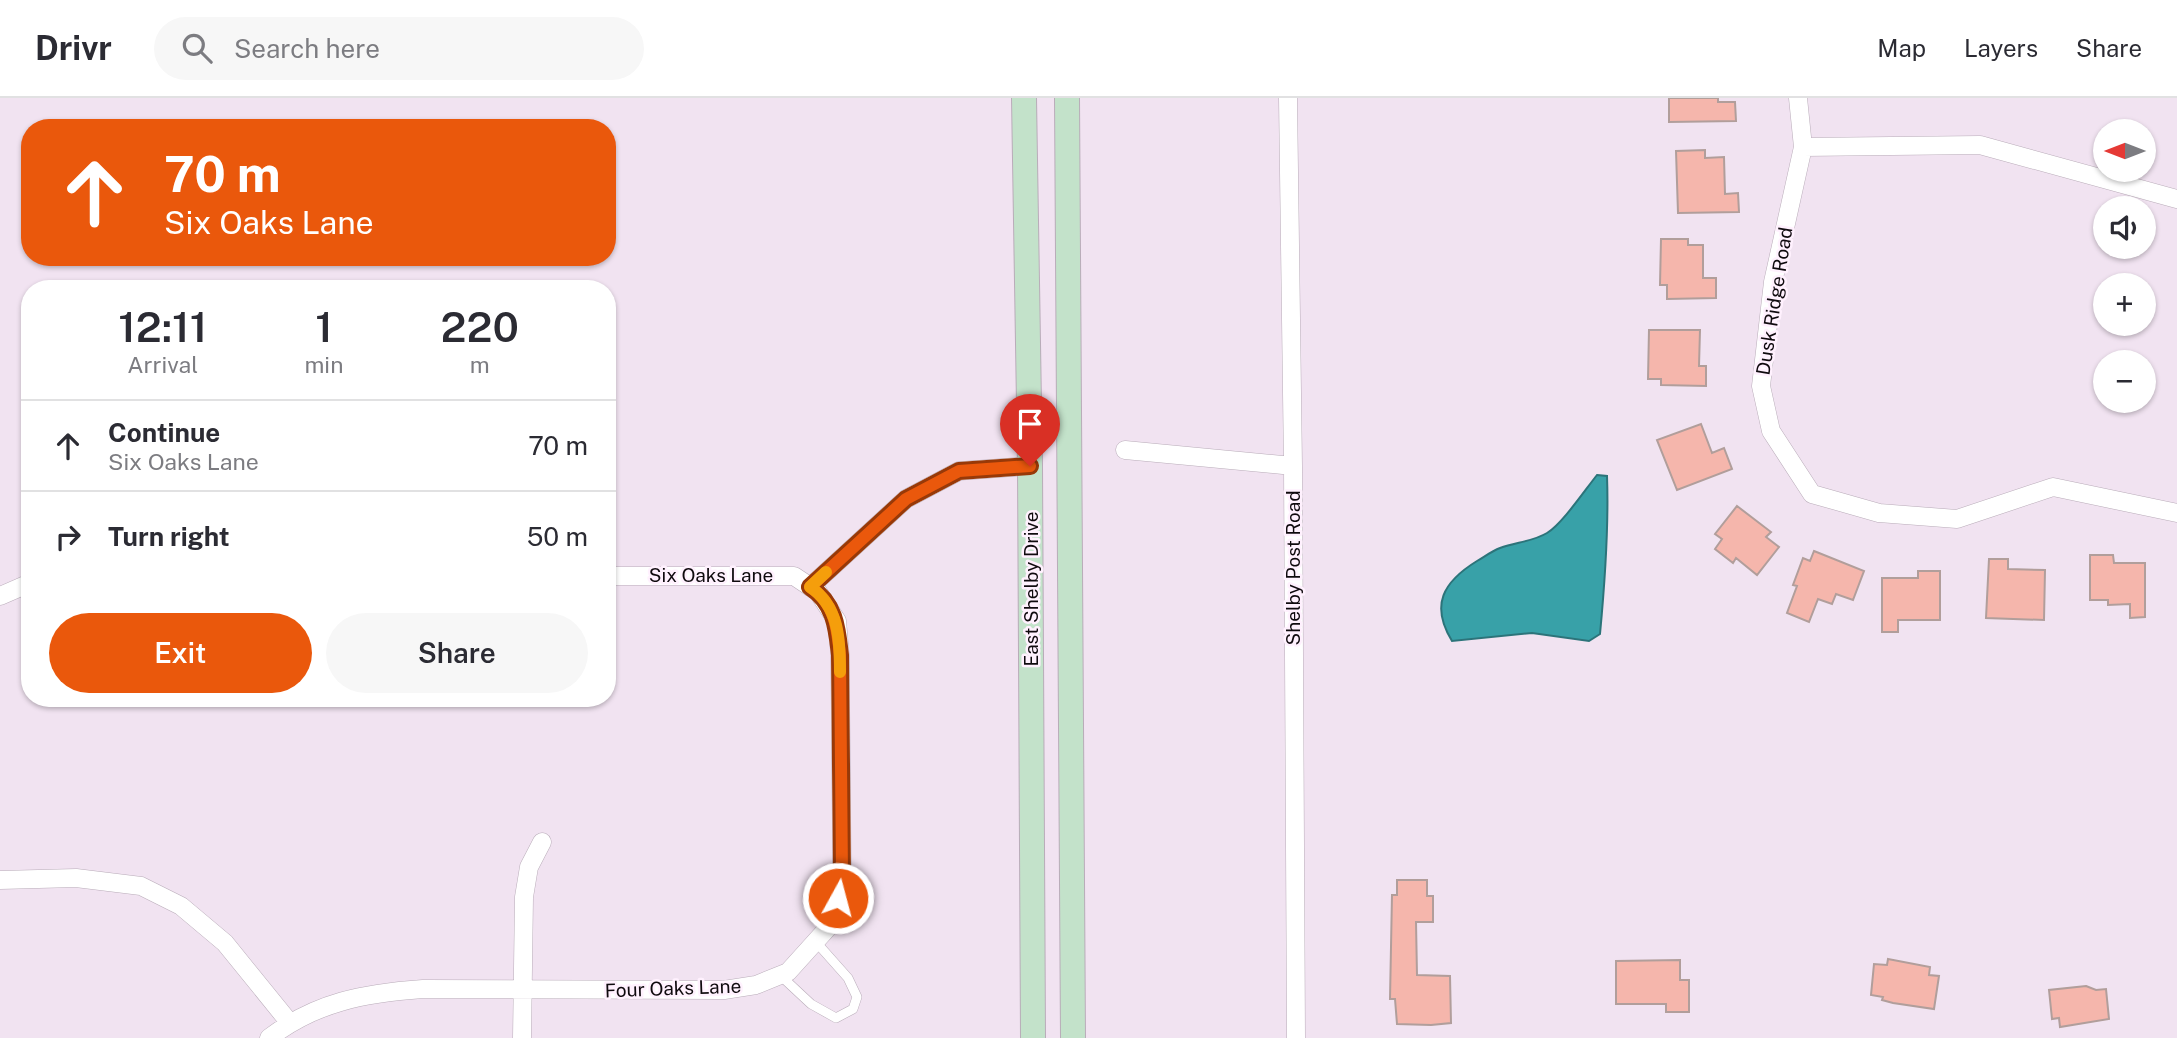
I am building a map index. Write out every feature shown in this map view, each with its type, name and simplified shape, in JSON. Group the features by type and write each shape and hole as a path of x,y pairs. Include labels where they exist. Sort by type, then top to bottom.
{"main road":[{"name":"East Shelby Drive","path":"1024,98 1030,466 1033,1038"},
{"name":"East Shelby Drive","path":"1067,98 1073,1038"}],"street":[{"name":"Shelby Post Road","path":"1288,98 1296,1038"},
{"name":"Dusk Ridge Road","path":"1798,98 1803,147 1773,282 1762,386 1771,431 1812,494 1879,513 1956,519 2053,487 2177,513"},
{"path":"1803,147 1980,145 2177,199"},
{"path":"1125,450 1293,466"},
{"path":"810,587 906,499 959,471 1030,466"},
{"name":"Six Oaks Lane","path":"616,576 794,576 810,587"},
{"path":"0,596 21,587"},
{"name":"Four Oaks Lane","path":"269,1038 289,1022 348,998 387,991 724,990 756,985 788,972 834,921 842,875 837,621 818,592 810,587"},
{"path":"522,1038 524,897 529,867 542,842"},
{"path":"0,880 76,878 141,886 181,906 225,943 289,1022"}],"lane":[{"path":"781,976 811,1004 836,1018 853,1009 857,997 848,978 816,942"}],"water":[{"path":"1597,475 1607,476 1606,555 1600,634 1589,641 1532,633 1452,641 1445,628 1441,605 1448,586 1465,569 1497,549 1536,538 1553,529"}],"building":[{"path":"1669,98 1718,98 1718,102 1735,102 1736,121 1669,122"},
{"path":"1705,150 1705,158 1724,157 1725,194 1738,193 1739,212 1678,213 1676,151"},
{"path":"1661,239 1688,239 1688,245 1703,245 1703,278 1716,278 1716,298 1667,299 1667,285 1660,285"},
{"path":"1649,330 1700,330 1699,366 1706,366 1706,386 1661,385 1661,379 1648,379"},
{"path":"1701,424 1712,453 1724,448 1732,469 1677,490 1657,440"},
{"path":"1737,506 1771,532 1766,537 1779,547 1757,575 1736,558 1733,563 1715,549 1722,539 1715,534"},
{"path":"1814,551 1864,571 1853,600 1836,594 1832,604 1818,599 1809,622 1787,613 1803,558 1810,561"},
{"path":"2090,555 2113,555 2114,563 2145,563 2145,617 2130,618 2130,604 2108,605 2108,600 2090,600"},
{"path":"1989,559 2008,559 2008,569 2045,570 2044,620 1986,618"},
{"path":"1918,571 1940,571 1940,620 1898,620 1898,632 1882,632 1882,578 1918,578"},
{"path":"1397,880 1427,880 1427,896 1433,896 1433,922 1416,922 1417,975 1450,976 1451,1023 1397,1024 1395,999 1390,999 1392,895 1397,895"},
{"path":"1888,959 1930,967 1929,975 1939,976 1934,1009 1893,1003 1882,1000 1883,997 1871,995 1874,964 1887,965"},
{"path":"1680,960 1680,980 1689,980 1689,1012 1666,1012 1666,1004 1616,1004 1616,961"},
{"path":"2086,986 2096,990 2106,989 2109,1019 2060,1027 2059,1018 2052,1019 2049,990"}],"slow traffic":[{"path":"826,572 810,587 818,592 837,621 840,672"}],"route":[{"path":"838,898 842,875 840,655 837,621 818,592 810,587 906,499 959,471 1030,466"}]}
